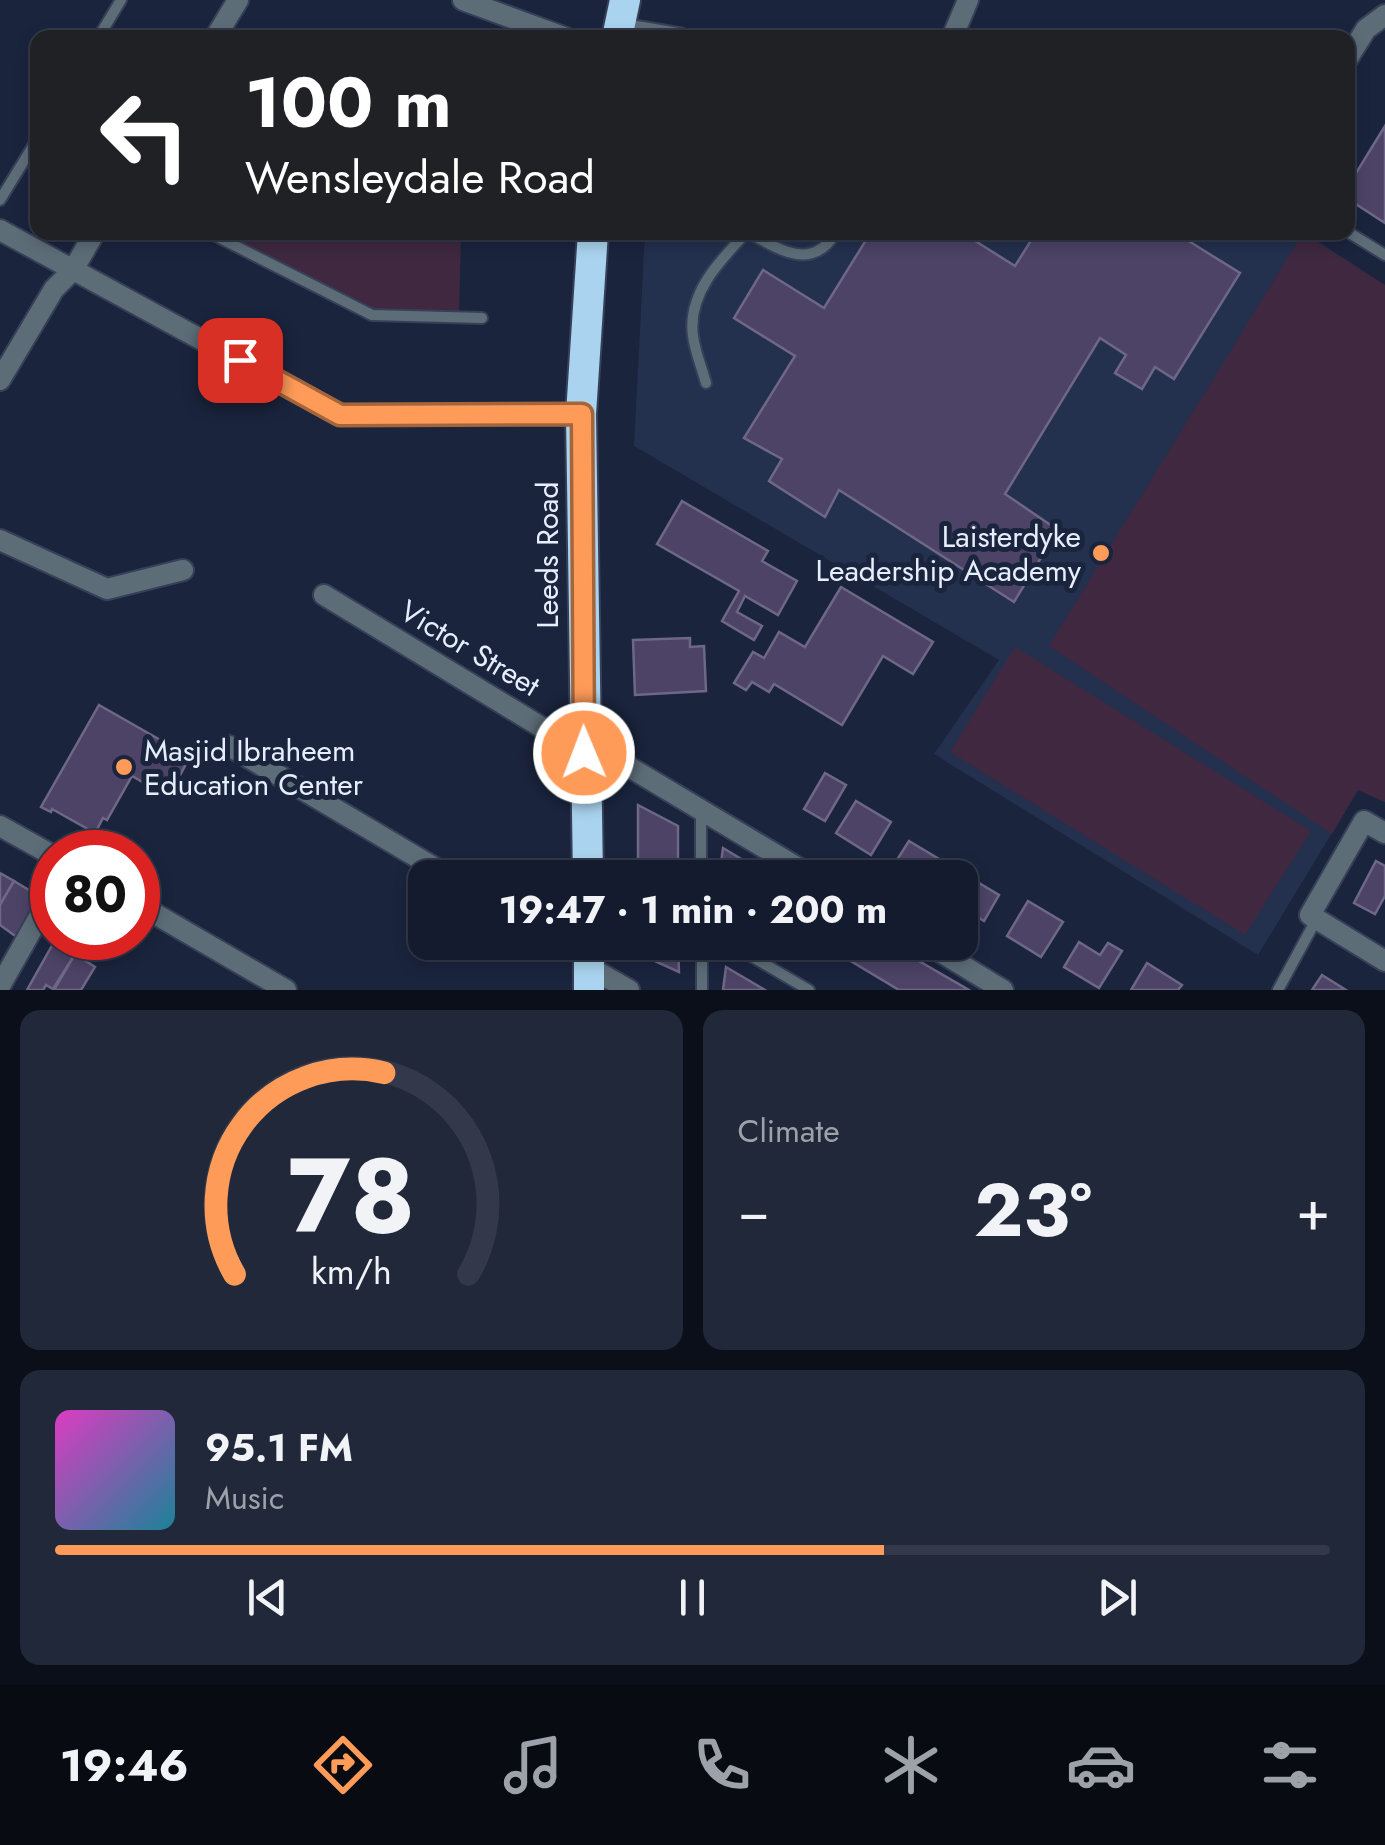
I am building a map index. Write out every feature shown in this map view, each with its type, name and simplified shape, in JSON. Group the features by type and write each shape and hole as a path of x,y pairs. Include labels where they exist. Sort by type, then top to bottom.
{"highway":[{"name":"Leeds Road","path":"587,860 582,414 593,240"}],"street":[{"path":"220,30 238,0"},
{"path":"462,0 544,30"},
{"path":"955,30 968,0"},
{"path":"1355,46 1366,28 1385,15"},
{"path":"620,22 650,30"},
{"path":"0,230 340,415 582,414"},
{"path":"0,380 6,358 91,240"},
{"path":"0,540 107,589 183,570"},
{"name":"Victor Street","path":"324,594 785,860"},
{"path":"229,746 422,860"},
{"path":"1385,833 1364,821 1313,918 1385,962"},
{"path":"0,826 30,843"},
{"path":"160,917 286,990"},
{"path":"0,986 30,933"},
{"path":"954,960 1003,990"},
{"path":"590,965 629,990"}],"lane":[{"path":"103,30 121,0"},
{"path":"0,200 30,151"},
{"path":"1355,236 1385,255"},
{"path":"224,240 372,315 482,318"},
{"path":"706,383 692,336 693,308 709,276 741,240"},
{"path":"762,240 779,250 812,256 831,240"},
{"path":"701,810 701,860"},
{"path":"1278,990 1313,918"},
{"path":"702,960 702,990"},
{"path":"758,960 809,990"}],"shaded area":[{"path":"236,240 461,240 459,314 371,310"},
{"name":"Laisterdyke Leadership Academy","path":"645,240 1316,240 1385,285 1385,802 1358,790 1258,955 934,754 999,660 634,446"},
{"path":"1299,240 1314,240 1385,285 1385,802 1358,790 1332,834 1049,646"},
{"path":"1015,647 1311,831 1245,935 950,752"}],"building":[{"path":"1385,126 1385,223 1355,204 1355,175"},
{"path":"866,240 974,240 1015,266 1031,240 1187,240 1240,273 1174,379 1155,367 1142,389 1115,373 1126,355 1100,338 1005,494 1058,530 1014,602 839,490 825,517 769,481 782,459 744,438 795,356 734,318 763,270 824,308"},
{"path":"682,501 768,551 762,561 797,581 778,615 745,596 737,612 762,626 754,640 722,621 739,591 657,544"},
{"path":"841,587 933,642 913,674 883,656 842,725 774,684 769,692 752,682 746,690 734,683 753,652 764,658 779,632 805,647"},
{"path":"690,638 690,647 704,646 706,691 635,695 633,640"},
{"name":"Masjid Ibraheem Education Center","path":"99,705 190,757 168,797 132,776 107,820 103,818 97,830 41,807"},
{"path":"825,773 846,785 825,821 804,809"},
{"path":"856,801 891,822 871,855 836,833"},
{"path":"638,805 678,826 678,860 638,860"},
{"path":"909,841 941,860 897,860"},
{"path":"723,848 743,860 721,860"},
{"path":"1376,861 1385,866 1385,896 1375,914 1354,903"},
{"path":"0,873 14,881 0,905"},
{"path":"14,881 30,891 30,918 18,938 0,925 0,905"},
{"path":"978,882 999,895 984,921 978,917"},
{"path":"1028,901 1063,922 1041,957 1007,936"},
{"path":"1079,942 1100,955 1108,943 1122,951 1099,988 1064,967"},
{"path":"44,960 71,960 53,989 46,985 43,990 27,990"},
{"path":"72,960 84,960 95,967 81,990 54,990"},
{"path":"652,960 679,960 679,972"},
{"path":"849,960 917,960 969,990 899,990"},
{"path":"1147,963 1182,985 1178,990 1131,990"},
{"path":"726,967 765,990 723,990"},
{"path":"1322,975 1346,990 1312,990"}],"place":[{"name":"Laisterdyke Leadership Academy","path":"1101,553"},
{"name":"Masjid Ibraheem Education Center","path":"124,767"}],"route":[{"path":"240,360 340,415 582,414 584,753"}]}
